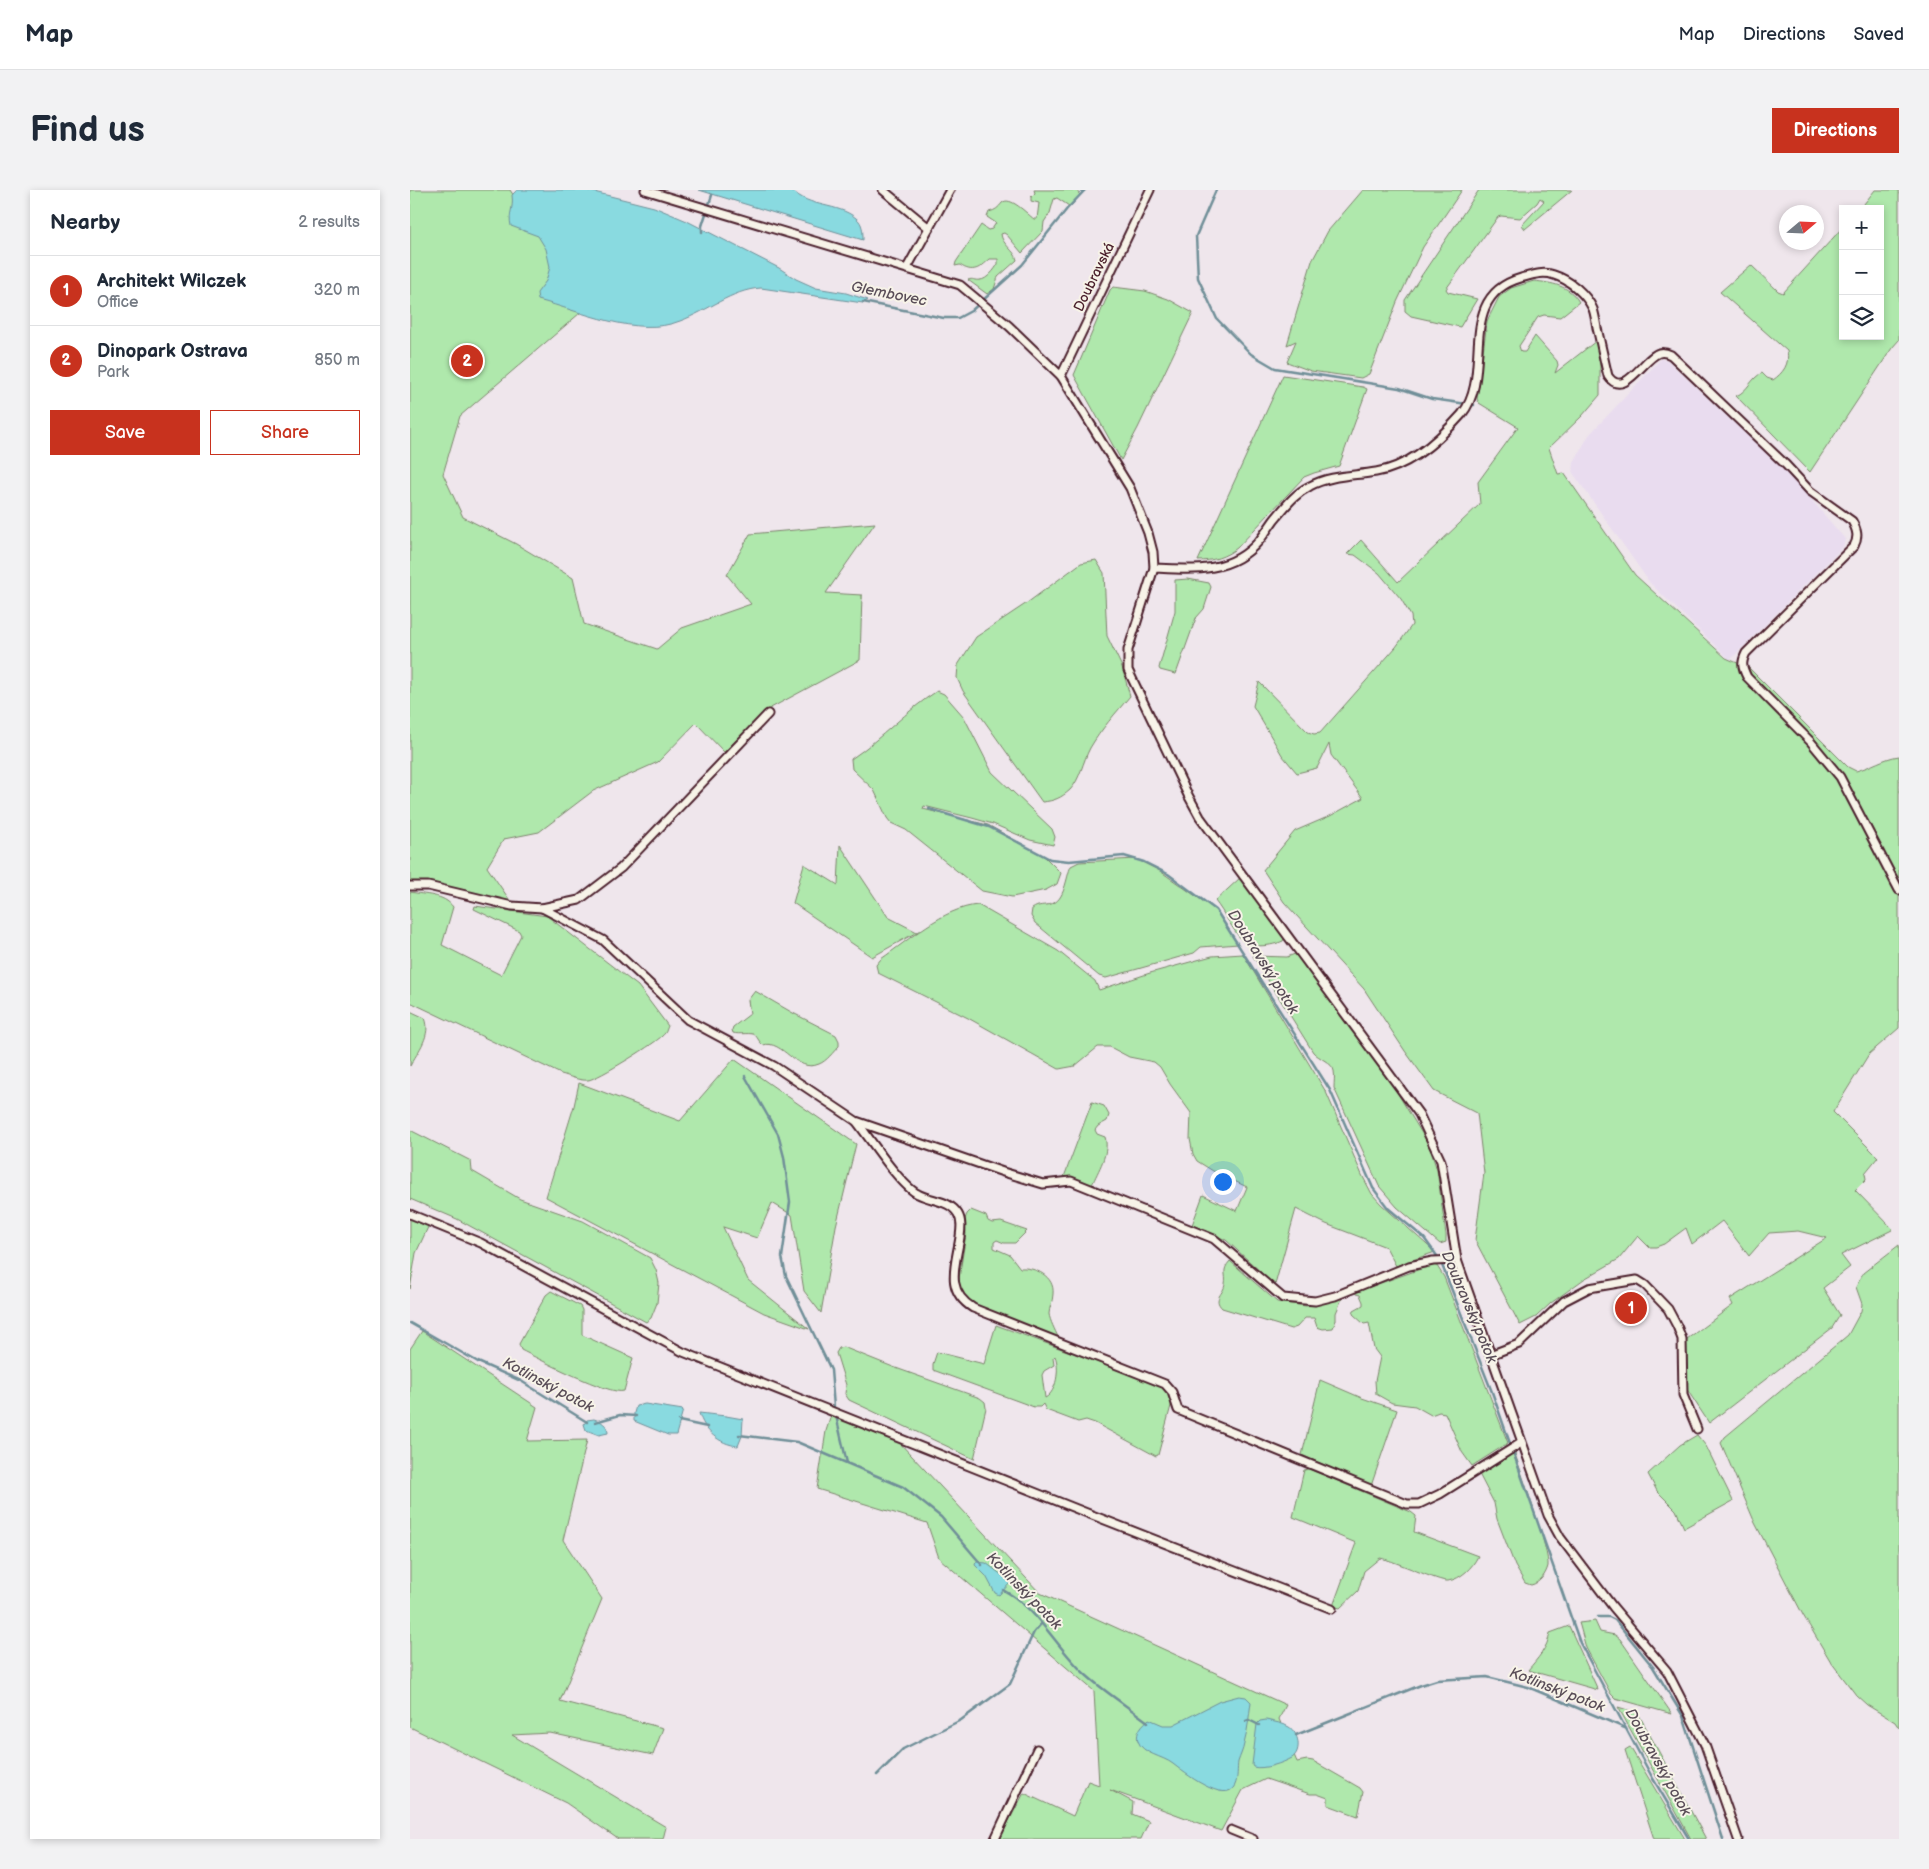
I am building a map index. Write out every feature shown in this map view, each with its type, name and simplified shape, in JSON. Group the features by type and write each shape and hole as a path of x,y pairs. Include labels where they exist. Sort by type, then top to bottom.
{"street":[{"path":"646,190 960,285 1009,326 1061,376 1130,488 1148,533 1153,552 1154,568 1128,650 1128,670 1200,818 1419,1114 1441,1160 1457,1260 1548,1515 1560,1536 1613,1607 1667,1671 1705,1745 1738,1839"},
{"path":"883,190 929,228"},
{"path":"907,268 950,190"},
{"name":"Doubravská","path":"1061,376 1150,190"},
{"path":"1154,568 1203,569 1220,567 1238,560 1259,541 1288,503 1297,494 1310,486 1334,477 1378,472 1398,466 1428,446 1463,412 1470,399 1481,319 1487,301 1499,287 1512,280 1538,273 1552,274 1562,278 1581,292 1593,310 1608,376 1611,381 1616,383 1626,381 1658,353 1665,352 1671,355 1786,464 1810,491 1852,521 1856,528 1858,534 1854,546 1746,653 1742,662 1742,668 1747,677 1811,742 1840,777 1899,890"},
{"path":"410,886 428,886 512,906 542,908 579,900 621,868 768,714"},
{"path":"542,908 603,940 688,1020 774,1066 856,1121 1043,1184 1071,1181 1214,1239 1282,1298 1315,1301 1335,1296 1409,1266 1433,1261 1457,1260"},
{"path":"856,1121 906,1185 918,1194 944,1202 958,1214 962,1228 954,1281 957,1293 963,1302 973,1308 1165,1384 1172,1392 1178,1410 1407,1504 1419,1504 1440,1494 1521,1442"},
{"path":"410,1214 481,1243 683,1352 1332,1609"},
{"path":"1490,1355 1519,1344 1564,1301 1589,1288 1637,1280 1645,1284 1668,1309 1678,1326 1682,1339 1683,1396 1697,1429"},
{"path":"995,1839 1037,1749"},
{"path":"1231,1830 1253,1839"}],"shaded area":[{"path":"1661,359 1667,360 1797,483 1845,539 1843,547 1730,660 1650,583 1573,473 1574,462 1589,435"}],"green space":[{"path":"410,190 510,190 587,307 460,416 443,474 463,517 516,544 573,578 584,624 657,649 682,628 751,604 727,575 750,534 875,523 826,593 862,595 860,660 767,710 724,752 696,723 658,762 593,791 539,832 504,839 487,867 511,902 438,885 410,884"},
{"path":"1034,190 1076,190 1080,195 1069,206 1057,198 1054,199 1050,213 1044,222 1043,231 1022,253 1007,235 1001,234 1017,260 998,277 994,289 987,294 968,280 983,280 997,266 998,259 990,259 976,269 965,268 960,265 955,266 956,262 981,225 988,230 992,229 996,223 987,217 989,212 997,209 1005,201 1014,203 1034,219 1037,219 1039,203 1031,201 1031,197 1035,193"},
{"path":"1363,190 1462,190 1423,247 1397,302 1369,374 1361,378 1311,371 1287,362 1296,341 1287,345 1312,261 1328,231"},
{"path":"1479,190 1572,190 1525,229 1522,225 1544,201 1540,198 1520,218 1498,217 1446,289 1448,292 1477,299 1460,327 1411,316 1405,311 1405,300"},
{"path":"1875,190 1899,190 1899,340 1810,472 1736,396 1744,391 1762,373 1767,378 1773,380 1777,377 1787,364 1787,351 1720,292 1751,265 1778,291 1783,293 1839,231 1839,340 1884,340 1884,205 1863,205"},
{"path":"1534,281 1565,288 1579,302 1560,317 1544,315 1538,317 1519,346 1521,352 1525,352 1535,336 1557,361 1558,365 1555,373 1596,341 1600,366 1600,395 1582,416 1549,448 1558,474 1564,473 1635,575 1726,658 1749,668 1848,767 1856,771 1899,756 1899,1028 1869,1054 1833,1112 1878,1157 1865,1173 1866,1179 1855,1190 1892,1230 1841,1255 1850,1267 1823,1288 1840,1315 1832,1328 1709,1423 1686,1388 1685,1343 1687,1339 1733,1305 1730,1299 1827,1238 1798,1231 1769,1233 1749,1256 1722,1221 1692,1244 1686,1228 1664,1244 1656,1247 1649,1247 1638,1236 1619,1259 1584,1279 1551,1303 1536,1317 1520,1325 1475,1240 1484,1173 1477,1113 1434,1091 1364,989 1284,902 1263,870 1295,831 1330,816 1363,798 1331,755 1329,744 1317,768 1297,773 1282,755 1253,706 1259,682 1308,732 1320,733 1396,647 1412,625 1411,616 1401,599 1379,573 1355,555 1347,554 1361,540 1398,582 1480,504 1478,482 1518,427 1479,403 1477,399 1487,321 1499,297 1511,288"},
{"path":"1113,287 1145,291 1168,299 1193,313 1121,460 1074,375 1110,290"},
{"path":"1283,375 1367,389 1339,466 1304,477 1237,548 1219,558 1198,561"},
{"path":"1096,560 1104,573 1107,636 1122,667 1130,696 1094,741 1079,776 1070,790 1054,800 1042,802 963,691 957,678 958,665 976,637 1027,603 1081,563"},
{"path":"1188,579 1209,583 1211,587 1204,609 1196,618 1175,674 1160,670 1159,668 1175,611 1175,580"},
{"path":"937,691 944,694 964,717 992,772 1052,829 1055,837 1053,845 1030,840 993,824 972,818 924,806 923,809 988,825 1045,857 1061,873 1057,884 1046,890 1012,897 982,891 906,830 891,823 874,790 852,769 851,759"},
{"path":"840,845 888,917 917,932 872,957 793,903 804,864 838,885"},
{"path":"1136,859 1160,871 1217,911 1238,944 1201,947 1194,953 1106,978 1099,976 1035,923 1031,916 1032,909 1056,902 1062,894 1071,866 1079,862"},
{"path":"1241,877 1285,937 1283,941 1262,946 1246,943 1215,901"},
{"path":"410,892 439,897 449,903 453,907 442,945 501,975 521,935 519,931 474,909 475,906 547,916 638,986 668,1026 665,1032 652,1044 615,1067 588,1080 581,1080 561,1074 410,1002"},
{"path":"978,905 1058,951 1095,981 1099,990 1150,973 1212,956 1243,954 1326,1092 1372,1194 1435,1252 1396,1266 1386,1247 1326,1224 1296,1209 1275,1285 1226,1240 1192,1225 1203,1195 1237,1211 1247,1187 1197,1161 1193,1154 1190,1139 1191,1113 1160,1067 1154,1062 1129,1057 1110,1047 1098,1047 1075,1066 1059,1069 968,1018 878,973 876,965 881,959 927,926 952,912"},
{"path":"1295,954 1300,955 1378,1061 1429,1145 1437,1170 1446,1242 1440,1244 1397,1207 1379,1186 1334,1088 1333,1068 1313,1052 1253,956 1287,957"},
{"path":"755,991 836,1035 839,1046 825,1061 811,1066 796,1061 777,1047 763,1045 753,1034 733,1033 733,1027 750,1014 748,1000"},
{"path":"410,1011 425,1018 427,1031 423,1043 410,1066"},
{"path":"734,1059 856,1144 836,1226 821,1313 804,1291 792,1215 772,1203 757,1238 723,1227 748,1280 809,1329 764,1313 546,1197 574,1106 579,1083 680,1121"},
{"path":"1092,1102 1104,1106 1109,1115 1107,1121 1095,1130 1097,1134 1105,1137 1106,1149 1103,1161 1092,1185 1064,1177"},
{"path":"410,1130 471,1161 472,1171 520,1199 583,1221 650,1258 656,1270 659,1283 657,1303 651,1318 646,1322 457,1219 410,1199"},
{"path":"971,1210 986,1216 988,1221 992,1223 1001,1222 1027,1231 1015,1243 1004,1243 997,1240 994,1242 994,1248 1010,1255 1020,1268 1038,1271 1051,1282 1053,1294 1049,1314 1058,1337 975,1305 965,1299 958,1285 966,1234 965,1219"},
{"path":"410,1214 429,1225 416,1253 410,1289"},
{"path":"1899,1245 1899,1728 1895,1722 1867,1705 1856,1695 1831,1662 1803,1615 1755,1523 1721,1443 1725,1437 1848,1335 1861,1311 1862,1304 1856,1287 1863,1273"},
{"path":"1230,1261 1277,1302 1306,1306 1330,1302 1343,1296 1336,1313 1333,1328 1323,1329 1317,1327 1314,1318 1305,1318 1297,1327 1291,1329 1222,1308 1219,1305 1218,1299 1224,1287 1225,1270"},
{"path":"1432,1265 1437,1266 1444,1277 1508,1443 1472,1466 1462,1452 1445,1413 1439,1412 1431,1415 1415,1406 1392,1403 1376,1394 1375,1381 1380,1357 1374,1349 1369,1323 1364,1324 1353,1314 1354,1310 1363,1305 1360,1295 1355,1292"},
{"path":"551,1291 580,1306 582,1310 582,1335 633,1358 624,1391 604,1388 521,1350 519,1344 546,1295"},
{"path":"996,1325 1155,1383 1164,1388 1172,1402 1158,1455 1156,1456 1095,1423 1086,1420 1078,1422 1046,1410 1043,1404 1040,1407 1034,1407 933,1370 937,1352 984,1364","holes":["1055,1356 1055,1385 1045,1398 1042,1375 1044,1371 1054,1365 1053,1358"]},
{"path":"422,1331 537,1407 527,1441 587,1440 563,1540 602,1599 560,1701 663,1728 653,1755 550,1733 512,1735 666,1827 663,1839 618,1839 566,1803 410,1727 410,1349"},
{"path":"843,1347 980,1398 985,1402 986,1408 974,1459 849,1400 845,1394 846,1385 836,1353 839,1348"},
{"path":"1320,1380 1362,1398 1397,1410 1371,1486 1302,1455"},
{"path":"833,1409 897,1440 1040,1593 1286,1705 1279,1719 1297,1762 1313,1761 1360,1788 1363,1792 1358,1816 1328,1805 1328,1798 1266,1779 1243,1790 1221,1831 1110,1790 1133,1802 1132,1814 1149,1821 1141,1839 999,1839 1024,1793 1073,1816 1088,1781 1099,1785 1094,1691 939,1558 927,1523 817,1489 826,1431"},
{"path":"1697,1435 1706,1446 1733,1501 1684,1528 1676,1510 1657,1491 1648,1474 1680,1445"},
{"path":"1511,1451 1515,1454 1523,1477 1547,1558 1548,1566 1544,1575 1540,1580 1531,1585 1525,1583 1515,1566 1497,1519 1494,1503 1478,1472"},
{"path":"1309,1469 1411,1512 1416,1516 1414,1532 1478,1556 1476,1560 1462,1575 1448,1581 1380,1558 1364,1571 1358,1591 1340,1608 1333,1606 1356,1543 1293,1517 1304,1470"},
{"path":"1595,1621 1600,1632 1615,1635 1620,1639 1672,1714 1615,1698 1611,1694 1586,1648 1579,1623"},
{"path":"1569,1626 1598,1690 1528,1670 1544,1649 1550,1633"},
{"path":"1618,1707 1638,1713 1706,1839 1691,1839"},
{"path":"1630,1747 1685,1839 1654,1839 1625,1750"}],"water":[{"path":"517,190 586,190 654,207 687,221 816,288 846,293 868,300 863,303 761,288 730,297 680,321 664,325 646,326 609,321 538,300 537,293 546,281 550,267 546,249 538,236 511,226 512,195"},
{"path":"699,190 792,190 807,200 849,213 861,225 863,240"},
{"path":"645,1404 683,1410 676,1435 668,1435 634,1421 636,1406"},
{"path":"699,1413 743,1419 742,1436 738,1446 725,1443 713,1436 701,1420"},
{"path":"594,1419 604,1424 608,1433 599,1435 586,1430 584,1424 587,1420"},
{"path":"976,1562 986,1563 1011,1582 999,1595 995,1593 986,1576 975,1565"},
{"path":"1239,1696 1246,1697 1251,1702 1245,1739 1238,1762 1236,1782 1230,1790 1223,1792 1204,1785 1169,1761 1144,1749 1138,1741 1139,1731 1149,1719 1163,1725 1173,1725 1220,1701"},
{"path":"1266,1720 1289,1727 1295,1733 1298,1747 1292,1758 1278,1764 1257,1768 1252,1765 1257,1724 1260,1721"}],"waterway":[{"name":"Glembovec","path":"863,302 944,318 958,318 971,311 1022,265 1067,209 1085,190"},
{"path":"1216,190 1196,236 1198,278 1217,319 1251,354 1275,368 1399,388 1432,399 1474,405"},
{"name":"Glembovec","path":"702,232 702,226 712,195"},
{"name":"Doubravský potok","path":"929,809 989,827 1050,859 1069,861 1124,856 1144,862 1168,874 1216,910 1330,1090 1373,1188 1388,1208 1424,1238 1440,1260 1492,1392 1580,1643 1652,1777 1689,1839"},
{"path":"745,1076 778,1134 784,1157 790,1202 782,1257 786,1276 831,1370 834,1407 847,1463"},
{"name":"Kotlinský potok","path":"410,1323 478,1362 521,1381 587,1422"},
{"name":"Kotlinský potok","path":"595,1422 620,1415 636,1416"},
{"name":"Kotlinský potok","path":"679,1421 707,1427"},
{"name":"Kotlinský potok","path":"739,1435 797,1442 903,1487 941,1517 982,1565"},
{"name":"Kotlinský potok","path":"1003,1590 1027,1607 1086,1675 1148,1722"},
{"path":"1598,1617 1609,1617 1615,1620 1653,1667 1683,1716 1723,1839"},
{"path":"877,1775 903,1749 961,1720 1010,1684 1034,1632 1041,1624"},
{"name":"Kotlinský potok","path":"1296,1735 1437,1680 1487,1677 1528,1687 1625,1728"},
{"name":"Kotlinský potok","path":"1246,1721 1249,1720 1259,1725"}],"place":[{"name":"Dinopark Ostrava","path":"467,361"},
{"name":"Architekt Wilczek","path":"1631,1308"}]}
